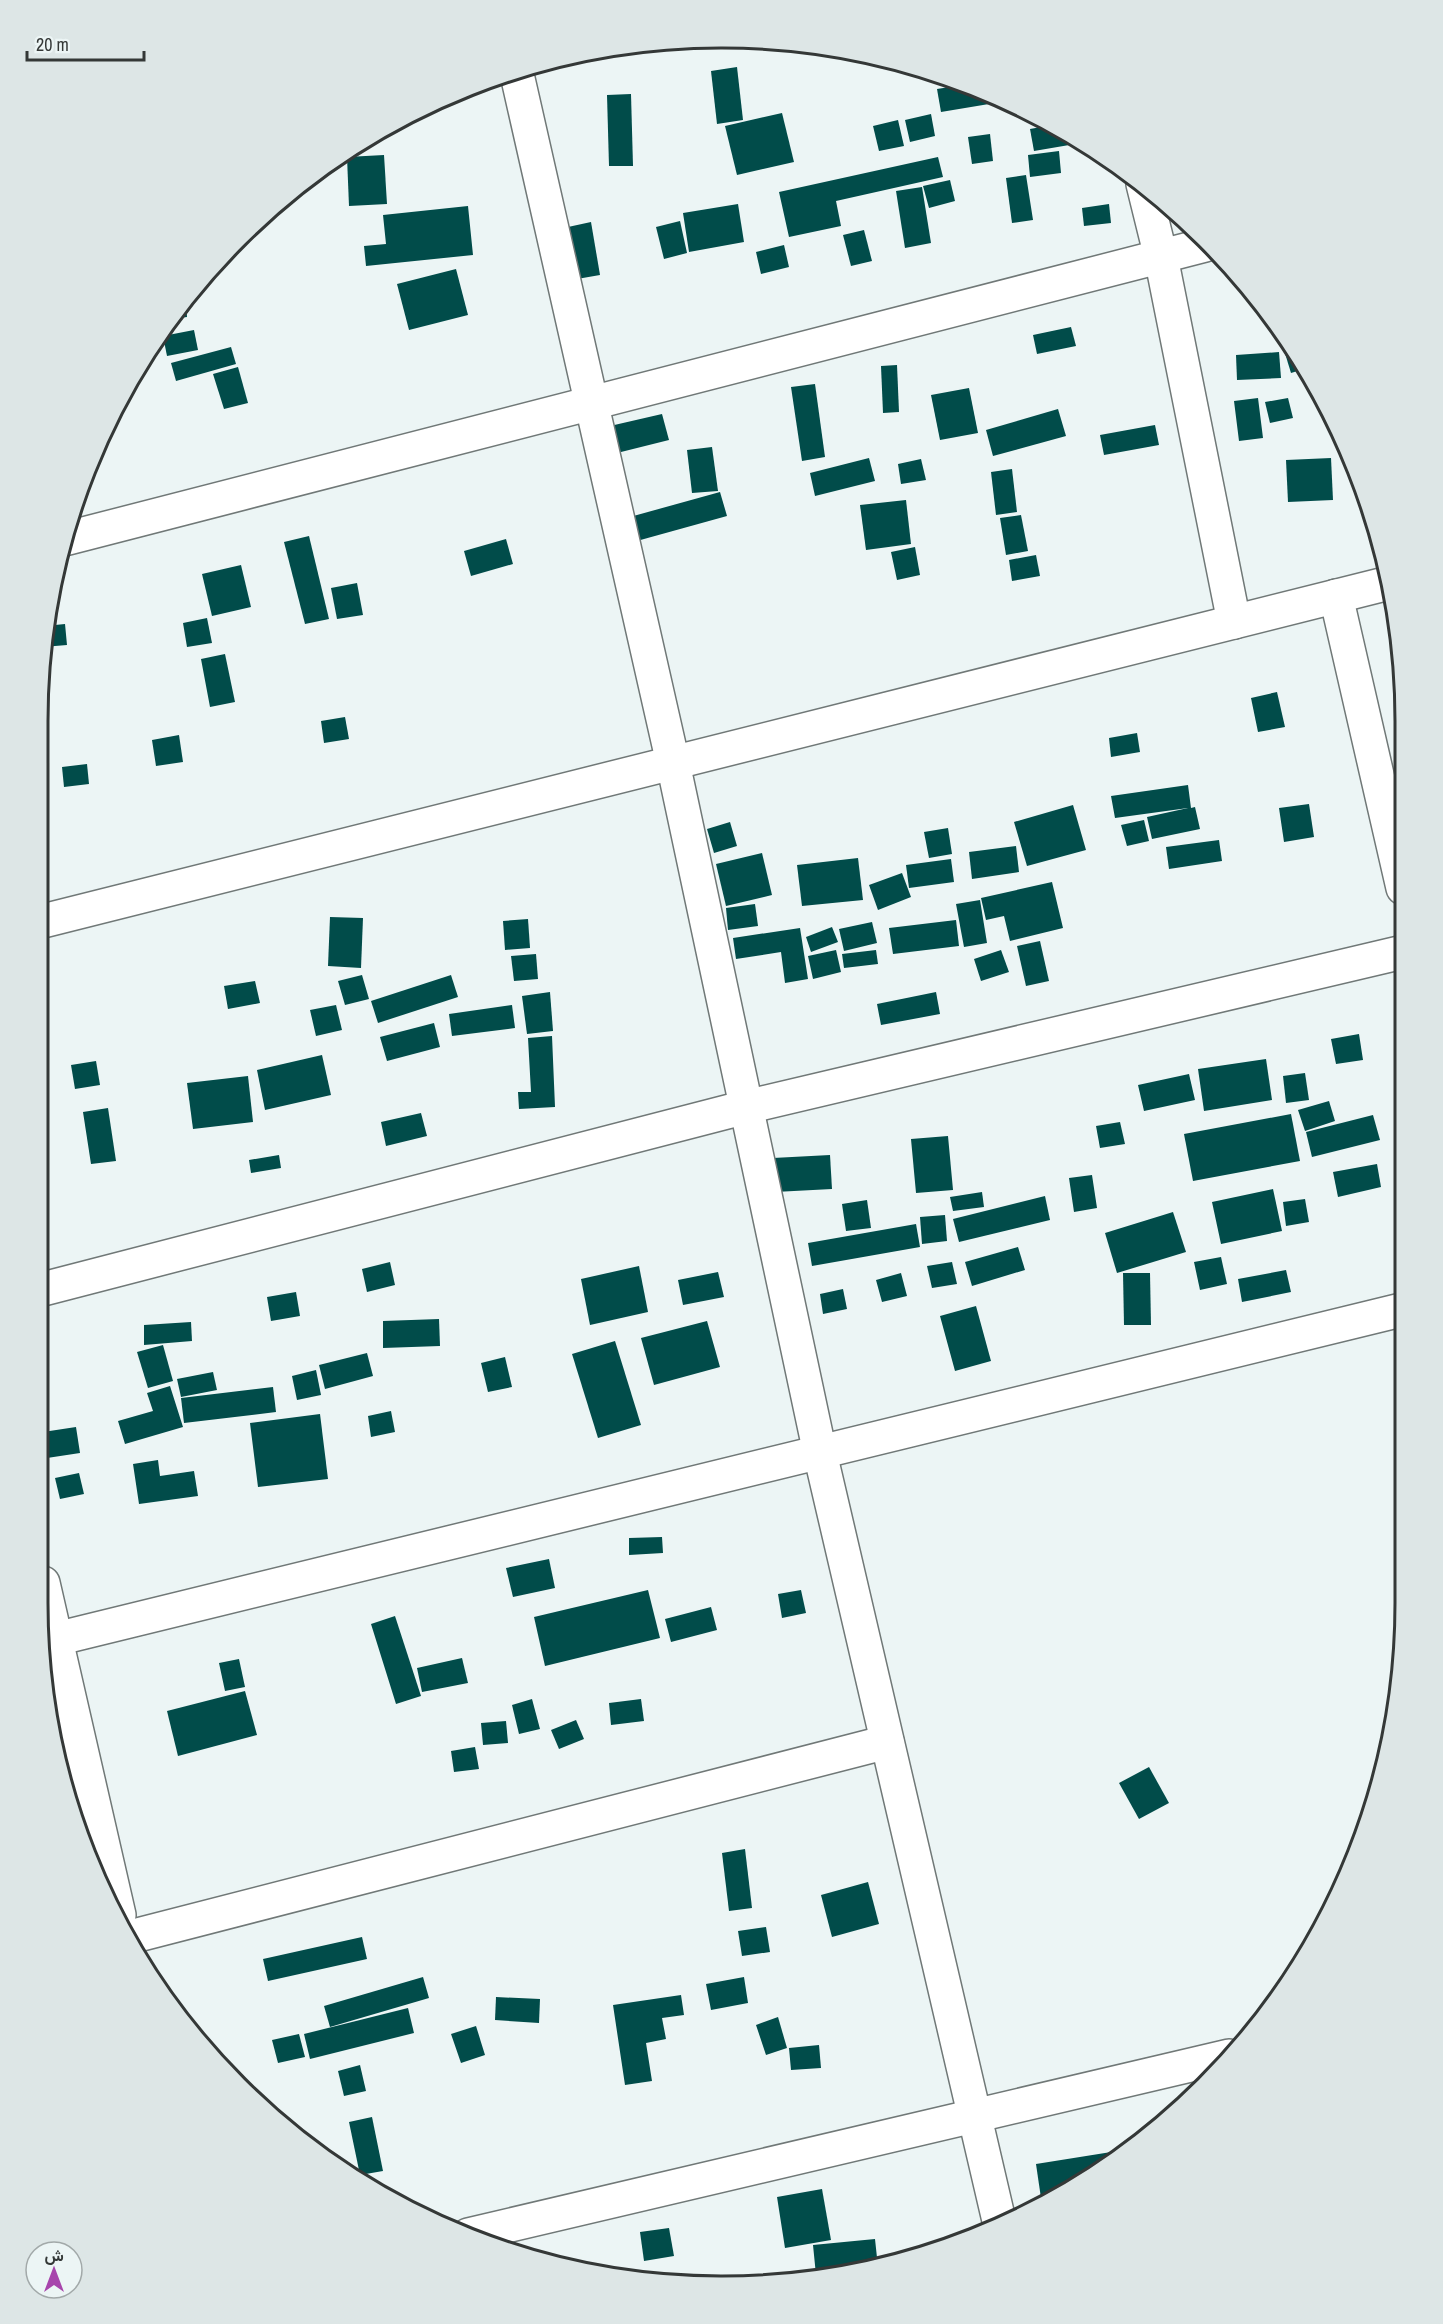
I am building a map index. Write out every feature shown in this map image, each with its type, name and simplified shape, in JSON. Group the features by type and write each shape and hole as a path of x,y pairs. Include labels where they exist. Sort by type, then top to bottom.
{"street":[{"path":"518,80 673,763 820,1452 998,2216"},
{"path":"1147,199 1161,257 1234,622"},
{"path":"74,536 1199,246"},
{"path":"48,920 1381,585"},
{"path":"1336,596 1395,853"},
{"path":"48,1288 746,1107 1395,954"},
{"path":"56,1639 1395,1311"},
{"path":"48,1605 114,1894"},
{"path":"136,1935 887,1742"},
{"path":"482,2232 1217,2059"}],"building":[{"path":"737,67 743,120 717,124 711,71"},
{"path":"947,87 990,104 941,112 937,89"},
{"path":"631,94 633,166 609,166 607,95"},
{"path":"782,113 794,162 737,175 725,126"},
{"path":"931,114 935,136 910,142 905,120"},
{"path":"898,120 904,146 879,151 873,126"},
{"path":"1038,127 1069,145 1034,151 1030,129"},
{"path":"990,134 993,161 972,164 968,137"},
{"path":"1059,151 1061,173 1030,177 1028,155"},
{"path":"384,155 387,204 349,206 347,162 356,157"},
{"path":"938,157 943,177 836,201 841,226 789,237 779,192"},
{"path":"1026,175 1033,220 1012,223 1006,178"},
{"path":"950,180 955,201 929,208 923,186"},
{"path":"922,187 931,243 905,248 896,191"},
{"path":"738,204 744,242 689,252 683,213"},
{"path":"1109,204 1111,223 1084,226 1082,208"},
{"path":"468,206 473,255 366,266 364,246 386,244 383,215"},
{"path":"680,221 687,253 664,259 656,227"},
{"path":"591,222 600,275 577,279 568,227"},
{"path":"864,230 872,261 851,266 843,235"},
{"path":"784,245 789,267 761,274 756,252"},
{"path":"456,269 468,315 409,330 397,284"},
{"path":"1071,327 1076,346 1037,354 1033,335"},
{"path":"194,330 198,350 167,356 164,343 171,335"},
{"path":"231,347 236,364 176,381 171,363"},
{"path":"1279,352 1281,378 1237,380 1236,355"},
{"path":"1285,353 1296,371 1291,373"},
{"path":"897,365 899,412 883,413 881,366"},
{"path":"238,367 248,403 224,409 213,374"},
{"path":"815,384 825,457 802,461 791,387"},
{"path":"969,388 978,433 940,440 931,395"},
{"path":"1258,398 1263,438 1239,441 1234,401"},
{"path":"1288,398 1293,418 1270,423 1265,402"},
{"path":"1058,409 1066,436 993,456 986,430"},
{"path":"662,414 669,440 617,453 610,426"},
{"path":"1155,425 1159,445 1104,455 1100,435"},
{"path":"712,447 718,491 692,493 687,450"},
{"path":"869,458 875,481 815,496 810,473"},
{"path":"1331,458 1333,500 1288,502 1286,460"},
{"path":"921,459 926,480 901,484 898,464"},
{"path":"1012,469 1017,512 996,515 991,472"},
{"path":"720,492 727,516 626,544 619,520"},
{"path":"906,500 911,544 866,550 860,505"},
{"path":"1021,515 1028,551 1006,555 1000,518"},
{"path":"309,536 329,619 305,624 284,542"},
{"path":"506,539 513,564 471,576 464,551"},
{"path":"915,547 920,575 897,580 891,552"},
{"path":"1036,555 1040,576 1012,581 1009,560"},
{"path":"241,565 251,607 212,616 202,574"},
{"path":"357,583 363,615 337,619 331,588"},
{"path":"207,618 212,643 187,647 183,623"},
{"path":"65,624 67,645 53,646 55,625"},
{"path":"225,654 235,702 210,707 201,659"},
{"path":"1277,692 1285,727 1258,732 1251,698"},
{"path":"345,717 349,739 324,743 321,721"},
{"path":"1137,733 1140,752 1111,757 1109,738"},
{"path":"179,735 183,762 156,766 152,740"},
{"path":"87,764 89,784 64,787 62,767"},
{"path":"1188,785 1191,808 1195,807 1200,829 1152,839 1147,817 1188,808 1115,818 1111,796"},
{"path":"1309,804 1314,837 1284,842 1279,808"},
{"path":"1073,805 1086,850 1027,866 1014,822"},
{"path":"1144,820 1149,841 1127,846 1121,825"},
{"path":"730,822 737,846 714,853 707,829"},
{"path":"948,828 952,854 929,858 924,832"},
{"path":"1219,840 1222,861 1169,869 1166,847"},
{"path":"1016,846 1019,872 972,879 969,852"},
{"path":"762,853 772,895 726,906 716,864"},
{"path":"858,858 863,900 802,906 797,865"},
{"path":"951,859 954,882 909,888 906,865"},
{"path":"902,873 911,897 878,910 869,885"},
{"path":"1052,882 1063,928 1010,941 1004,916 986,920 981,898"},
{"path":"980,900 987,943 964,947 956,904"},
{"path":"755,904 758,926 728,930 726,908"},
{"path":"330,917 363,918 361,968 328,966"},
{"path":"528,919 530,948 505,950 503,921"},
{"path":"956,920 959,946 893,954 889,928"},
{"path":"872,922 877,943 844,951 839,929"},
{"path":"832,927 838,942 811,952 806,937"},
{"path":"800,928 808,979 785,983 781,952 736,959 733,938"},
{"path":"1040,941 1049,981 1026,986 1017,946"},
{"path":"836,950 841,972 813,979 808,956"},
{"path":"876,950 878,964 844,968 842,954"},
{"path":"1001,950 1009,972 981,981 974,959"},
{"path":"536,954 538,979 514,981 511,956"},
{"path":"362,975 369,999 345,1005 338,981"},
{"path":"451,975 458,997 378,1023 371,1001"},
{"path":"255,981 260,1003 228,1009 224,986"},
{"path":"550,992 553,1031 527,1034 522,996"},
{"path":"936,992 940,1014 881,1025 877,1004"},
{"path":"336,1005 342,1030 316,1036 310,1010"},
{"path":"512,1005 515,1028 452,1036 449,1014"},
{"path":"434,1023 440,1047 387,1061 380,1037"},
{"path":"1359,1034 1363,1060 1336,1064 1331,1039"},
{"path":"552,1036 555,1107 519,1109 518,1092 531,1092 528,1038"},
{"path":"322,1055 331,1095 265,1110 257,1070"},
{"path":"1266,1059 1272,1100 1204,1111 1198,1069"},
{"path":"96,1061 100,1085 75,1089 71,1065"},
{"path":"1305,1073 1309,1100 1286,1103 1283,1076"},
{"path":"1189,1074 1195,1100 1144,1111 1138,1085"},
{"path":"248,1076 253,1122 193,1129 187,1083"},
{"path":"1329,1101 1335,1121 1305,1131 1298,1110"},
{"path":"108,1108 116,1161 91,1164 83,1112"},
{"path":"421,1113 427,1136 386,1146 381,1122"},
{"path":"1291,1114 1300,1161 1193,1181 1184,1134"},
{"path":"1373,1115 1380,1140 1312,1157 1306,1132"},
{"path":"1120,1122 1125,1144 1100,1148 1096,1126"},
{"path":"948,1136 953,1190 916,1193 911,1139"},
{"path":"279,1155 281,1168 251,1173 249,1160"},
{"path":"830,1155 832,1189 775,1192 773,1158"},
{"path":"1377,1164 1381,1187 1338,1197 1333,1172"},
{"path":"1092,1175 1097,1208 1074,1212 1069,1178"},
{"path":"1273,1189 1282,1231 1221,1244 1212,1202"},
{"path":"982,1192 984,1207 953,1211 950,1197"},
{"path":"1045,1196 1050,1220 959,1242 953,1219"},
{"path":"1305,1199 1309,1222 1286,1226 1283,1202"},
{"path":"867,1200 871,1228 846,1231 842,1204"},
{"path":"1173,1212 1186,1252 1117,1273 1105,1233"},
{"path":"945,1215 947,1241 922,1244 920,1217"},
{"path":"916,1224 920,1247 812,1266 808,1243"},
{"path":"1018,1247 1025,1270 972,1286 965,1262"},
{"path":"1221,1257 1227,1284 1200,1290 1194,1262"},
{"path":"390,1262 395,1285 367,1292 362,1269"},
{"path":"952,1262 957,1284 932,1288 927,1266"},
{"path":"639,1266 648,1312 590,1325 581,1279"},
{"path":"1286,1270 1291,1292 1242,1302 1238,1279"},
{"path":"718,1272 724,1297 683,1305 678,1280"},
{"path":"901,1273 907,1296 882,1302 876,1280"},
{"path":"1123,1273 1150,1273 1151,1325 1124,1325"},
{"path":"843,1289 847,1309 823,1314 820,1294"},
{"path":"296,1292 300,1316 271,1321 267,1297"},
{"path":"976,1306 991,1361 955,1371 940,1316"},
{"path":"439,1319 440,1346 383,1348 383,1321"},
{"path":"707,1321 720,1367 654,1385 641,1338"},
{"path":"191,1322 192,1341 144,1345 144,1325"},
{"path":"615,1341 641,1425 598,1438 572,1354"},
{"path":"163,1345 173,1381 148,1388 137,1352"},
{"path":"367,1353 373,1376 325,1389 319,1365"},
{"path":"505,1357 512,1387 488,1392 481,1363"},
{"path":"316,1370 321,1395 297,1400 292,1376"},
{"path":"213,1372 217,1390 181,1397 177,1379"},
{"path":"170,1386 183,1427 125,1444 118,1421 153,1411 147,1393"},
{"path":"273,1387 276,1412 184,1423 181,1398"},
{"path":"391,1411 395,1432 371,1437 368,1416"},
{"path":"320,1414 328,1479 258,1487 250,1423"},
{"path":"76,1427 80,1453 48,1458 48,1431"},
{"path":"158,1460 160,1476 194,1471 198,1496 139,1504 133,1464"},
{"path":"79,1473 84,1494 60,1499 55,1478"},
{"path":"662,1537 663,1553 629,1555 629,1538"},
{"path":"549,1559 555,1588 513,1597 506,1568"},
{"path":"648,1590 660,1638 545,1666 534,1617"},
{"path":"801,1590 806,1613 782,1618 778,1594"},
{"path":"711,1607 717,1630 671,1642 665,1619"},
{"path":"395,1616 421,1696 396,1704 371,1624"},
{"path":"462,1658 468,1683 422,1692 417,1668"},
{"path":"239,1659 245,1687 225,1691 219,1663"},
{"path":"245,1691 257,1735 178,1756 167,1711"},
{"path":"532,1699 540,1729 519,1734 512,1705"},
{"path":"641,1699 644,1721 611,1725 609,1703"},
{"path":"576,1720 584,1739 559,1749 551,1730"},
{"path":"506,1721 508,1743 483,1745 481,1723"},
{"path":"475,1747 479,1769 454,1772 451,1751"},
{"path":"1149,1767 1169,1803 1139,1819 1119,1783"},
{"path":"745,1849 752,1908 729,1911 722,1853"},
{"path":"868,1882 879,1924 832,1937 821,1895"},
{"path":"766,1927 770,1952 742,1956 738,1931"},
{"path":"362,1937 367,1959 268,1981 263,1959"},
{"path":"423,1977 429,1998 330,2027 324,2006"},
{"path":"744,1977 748,2003 711,2010 706,1984"},
{"path":"681,1995 684,2015 662,2018 666,2039 646,2043 652,2081 625,2085 613,2005"},
{"path":"496,1997 540,1999 539,2023 495,2020"},
{"path":"408,2008 414,2033 310,2059 304,2034"},
{"path":"778,2017 787,2048 766,2055 756,2025"},
{"path":"476,2026 485,2055 461,2063 451,2034"},
{"path":"299,2034 305,2057 278,2063 272,2040"},
{"path":"819,2045 821,2068 791,2070 789,2048"},
{"path":"360,2065 366,2091 344,2096 338,2071"},
{"path":"372,2117 383,2171 366,2174 359,2169 349,2122"},
{"path":"1110,2152 1041,2195 1036,2164"},
{"path":"822,2189 831,2240 785,2248 777,2197"},
{"path":"669,2228 674,2256 644,2261 640,2232"},
{"path":"875,2239 877,2257 815,2269 813,2245"}]}
